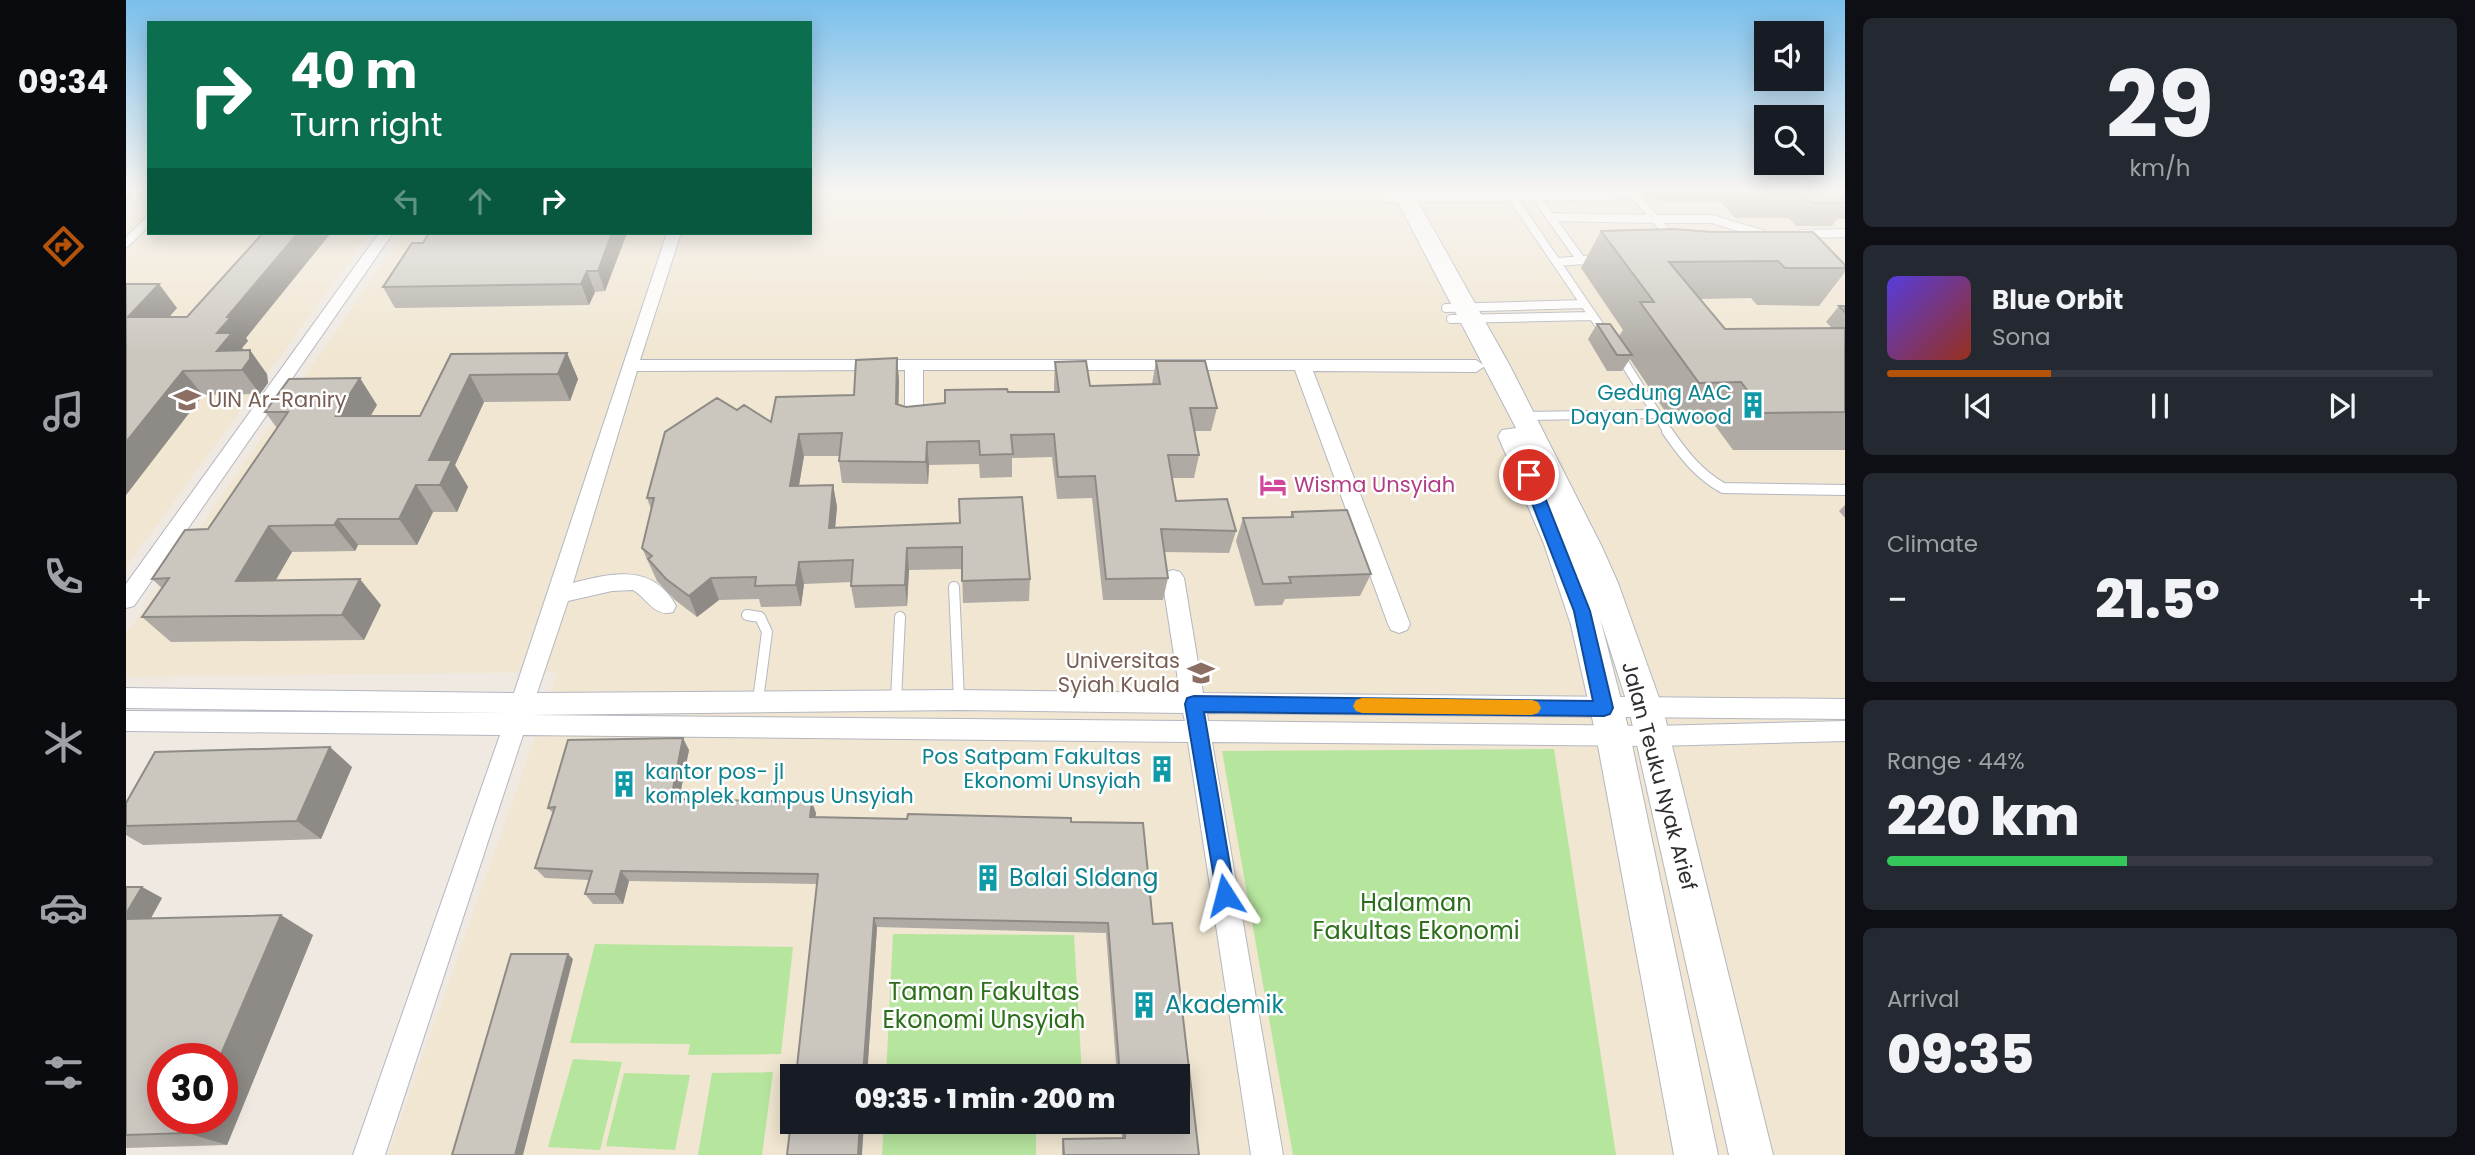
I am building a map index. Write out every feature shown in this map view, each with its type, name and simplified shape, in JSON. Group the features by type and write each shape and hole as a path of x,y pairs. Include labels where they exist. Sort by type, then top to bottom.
{"main road":[{"name":"Jalan Teuku Nyak Arief","path":"1421,245 1458,313 1522,416 1588,547 1650,723 1751,1155"},
{"name":"Jalan Teuku Nyak Arief","path":"1458,313 1476,366 1540,499 1582,611 1609,721 1696,1155"}],"street":[{"path":"126,600 378,245"},
{"path":"369,1155 559,595 670,245"},
{"path":"914,364 914,423"},
{"path":"1302,365 1399,624"},
{"path":"630,366 1476,366"},
{"path":"1173,578 1267,1155"},
{"path":"559,595 598,586 634,582 641,584 665,606"},
{"path":"126,698 518,713 1198,732 1609,721"},
{"path":"126,721 518,713 758,700 959,700 1194,704 1845,731"},
{"path":"1650,723 1845,709"}],"lane":[{"path":"1546,245 1583,304 1694,468 1712,484 1723,488 1845,490"},
{"path":"1570,245 1581,260"},
{"path":"1678,245 1682,249"},
{"path":"1558,261 1607,259"},
{"path":"1458,313 1583,304"},
{"path":"1458,313 1592,316"},
{"path":"1522,416 1657,414"},
{"path":"954,587 959,700"},
{"path":"747,615 761,617 767,632 758,700"},
{"path":"896,700 900,617"}],"shaded area":[{"name":"UIN Ar-Raniry","path":"126,245 361,245 126,567"},
{"name":"Universitas Syiah Kuala","path":"396,245 1845,245 1845,1155 388,1155 558,672 126,677 126,634"}],"green space":[{"name":"Halaman Fakultas Ekonomi","path":"1554,749 1616,1155 1293,1155 1222,751"},
{"name":"Taman Fakultas Ekonomi Unsyiah","path":"893,934 1074,935 1081,1064 887,1064"},
{"path":"595,944 793,947 781,1054 688,1055 690,1044 570,1043"},
{"path":"573,1059 622,1062 600,1150 548,1147"},
{"path":"773,1072 762,1155 698,1155 712,1073"},
{"path":"624,1073 690,1075 675,1150 606,1146"},
{"path":"883,1134 1036,1134 1036,1155 882,1155"}],"building":[{"path":"252,245 288,245 227,317 231,317 217,333 232,333 217,351 250,350 250,359 242,370 183,371 126,442 126,284 159,284 128,317 187,317"},
{"path":"411,245 608,245 598,271 587,271 581,284 383,287"},
{"path":"1611,245 1826,245 1845,268 1785,268 1778,261 1669,262 1725,329 1845,328 1845,412 1764,413 1741,382 1699,383 1640,302 1654,302"},
{"path":"1597,324 1610,324 1632,355 1617,355"},
{"path":"567,353 558,374 470,375 429,460 452,460 440,485 416,485 399,519 338,519 334,525 269,526 236,581 360,579 342,615 142,617 169,578 152,579 185,530 208,529 288,412 265,412 289,379 360,378 336,416 420,416 451,354"},
{"path":"897,358 896,404 906,407 945,403 945,390 1059,392 1055,362 1086,361 1090,386 1160,384 1156,361 1205,361 1217,408 1190,408 1199,455 1168,455 1176,501 1227,499 1236,531 1161,529 1168,578 1106,579 1095,476 1058,477 1054,434 1011,435 1013,454 980,455 979,441 927,442 926,462 839,461 842,433 799,434 790,486 833,485 829,528 960,523 959,499 1022,497 1030,579 962,581 962,547 907,548 905,585 851,586 853,560 799,562 796,585 755,586 756,577 711,578 689,596 666,579 648,559 652,556 642,548 654,498 647,498 665,432 717,398 737,410 744,405 771,422 776,397 854,395 856,360"},
{"path":"1347,510 1371,574 1289,577 1291,583 1263,584 1243,518 1293,517 1292,512"},
{"path":"683,738 671,799 812,802 810,817 907,819 908,814 1071,818 1071,822 1143,823 1153,924 1172,923 1188,1064 1119,1064 1108,923 874,918 864,1064 797,1064 818,874 621,871 615,894 585,894 592,871 535,868 555,807 548,808 568,740"},
{"path":"330,747 297,821 126,826 126,803 155,752"},
{"path":"126,887 142,887 126,914"},
{"path":"281,915 226,1043 147,1043 147,1134 156,1134 126,1135 126,919"},
{"path":"511,954 568,954 515,1155 452,1155"},
{"path":"1190,1078 1199,1155 1064,1155 1063,1139 1125,1138 1125,1134 1190,1134"},
{"path":"790,1134 859,1134 858,1155 787,1155"}],"slow traffic":[{"path":"1362,706 1532,708"}],"place":[{"name":"UIN Ar-Raniry","path":"187,400"},
{"name":"Gedung AAC Dayan Dawood","path":"1753,405"},
{"name":"Wisma Unsyiah","path":"1273,485"},
{"name":"Universitas Syiah Kuala","path":"1201,673"},
{"name":"Pos Satpam Fakultas Ekonomi Unsyiah","path":"1162,769"},
{"name":"kantor pos- jl komplek kampus Unsyiah","path":"624,784"},
{"name":"Balai SIdang","path":"988,878"},
{"name":"Akademik","path":"1144,1005"}],"route":[{"path":"1225,895 1194,704 1604,708 1582,611 1529,475"}]}
